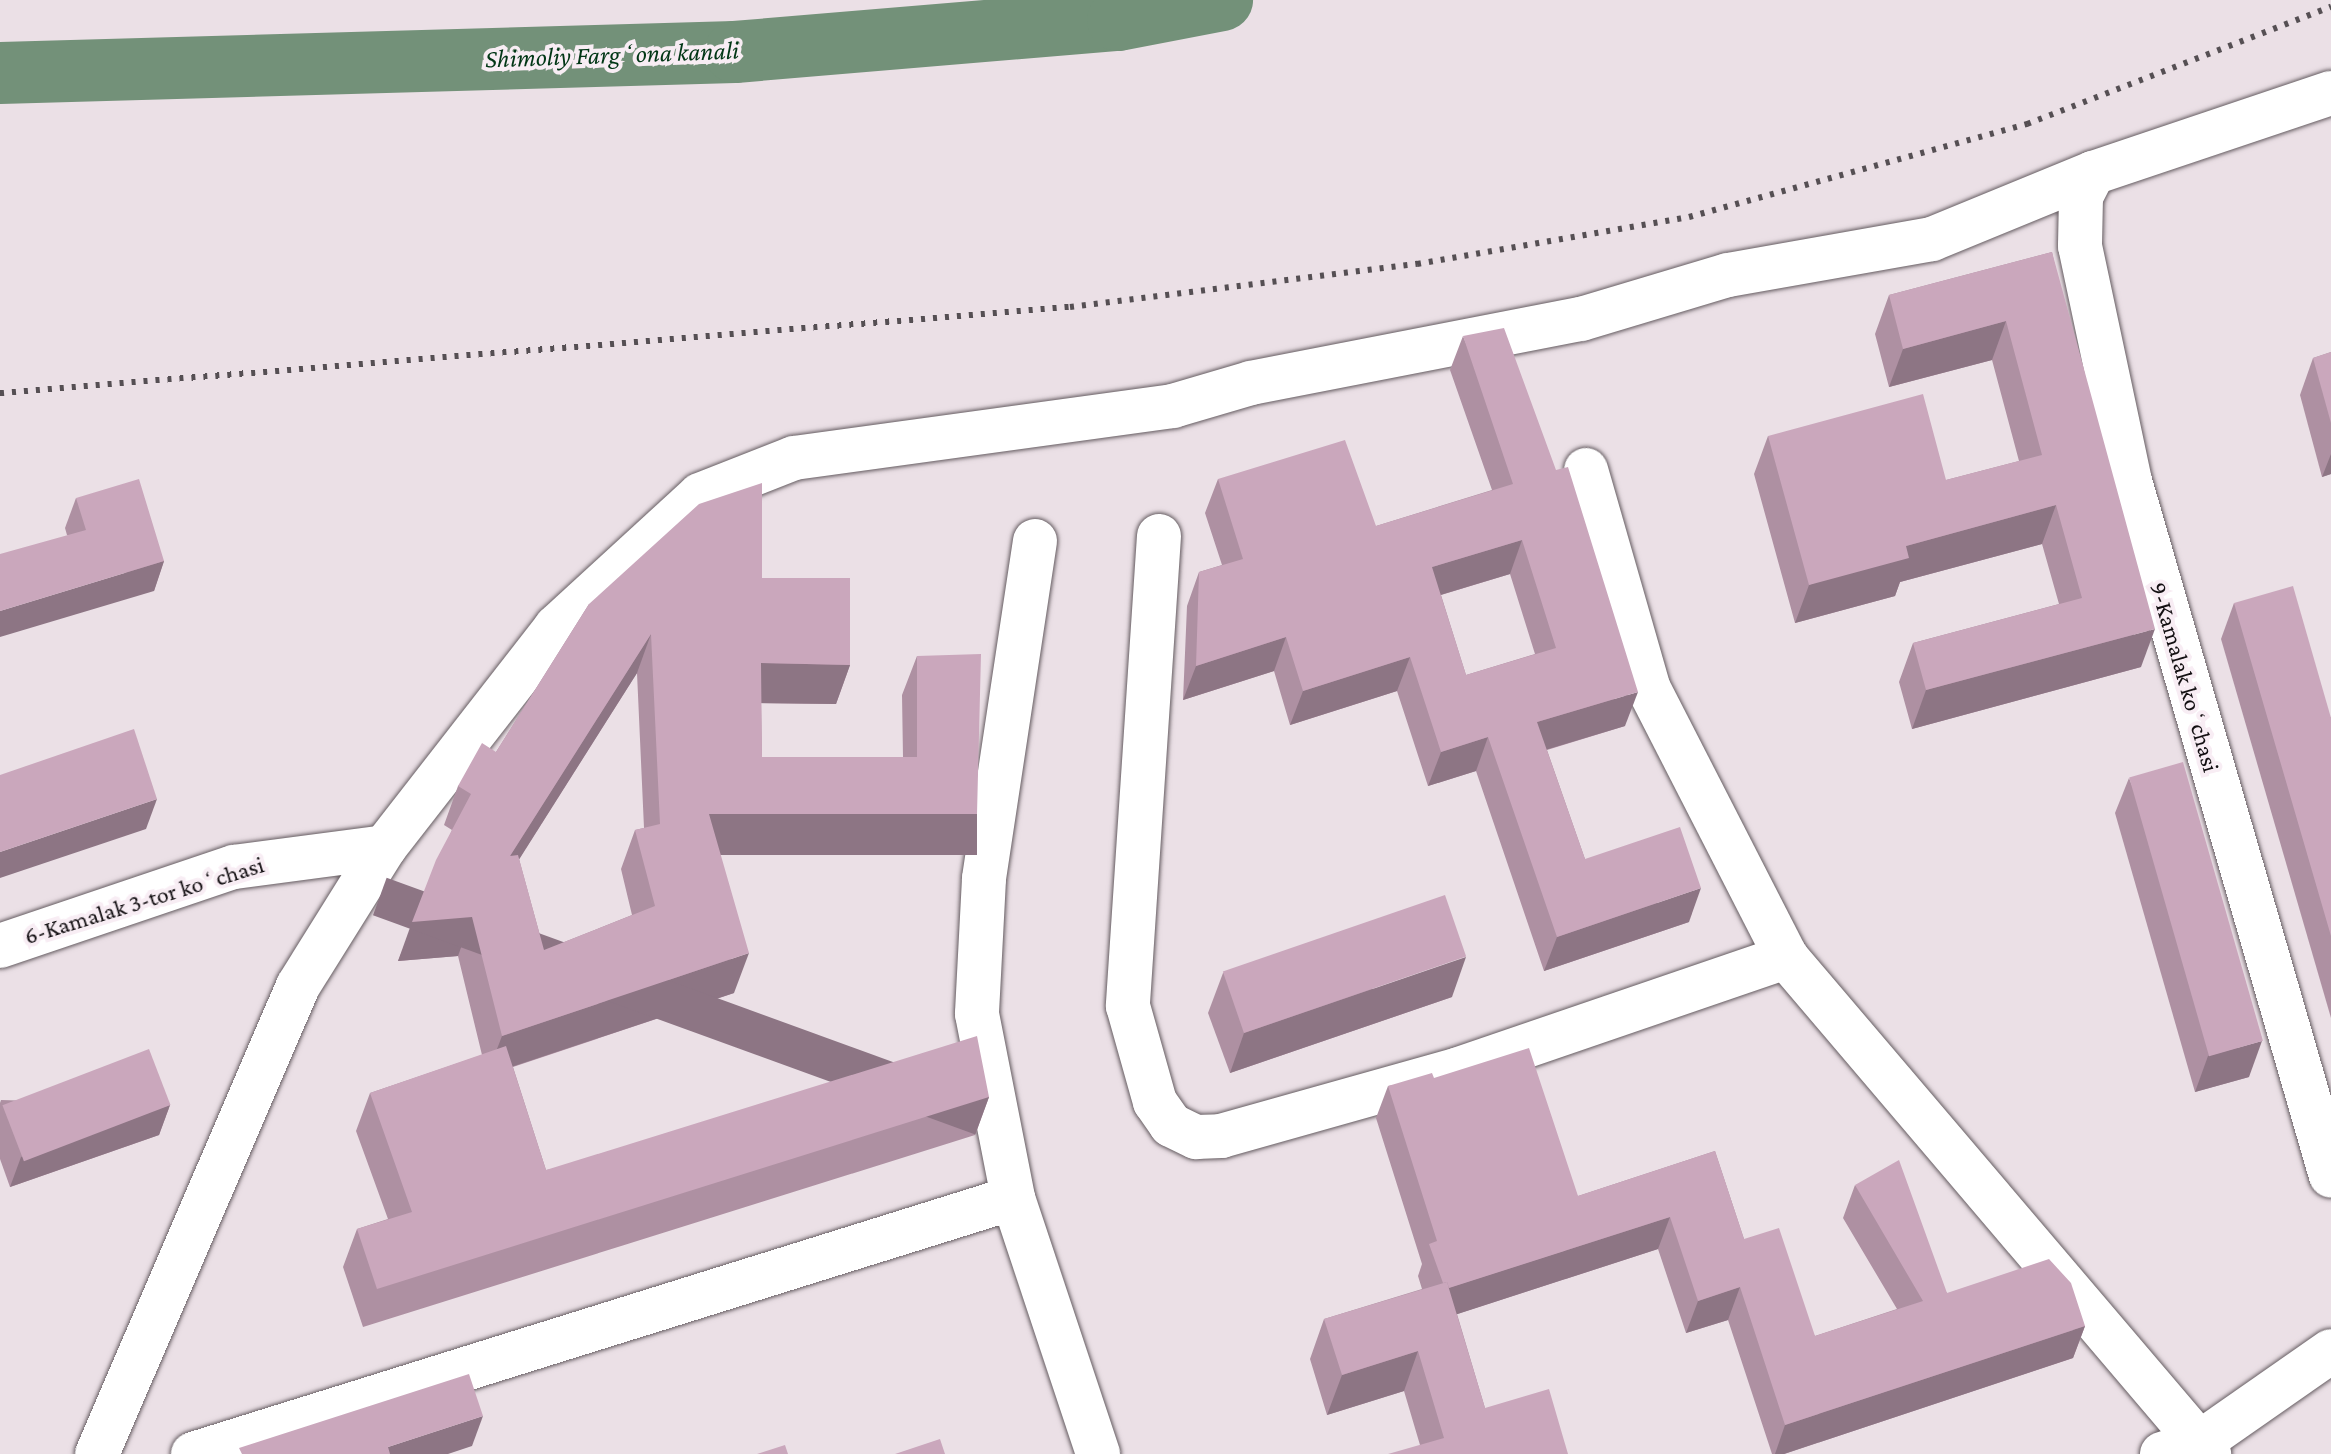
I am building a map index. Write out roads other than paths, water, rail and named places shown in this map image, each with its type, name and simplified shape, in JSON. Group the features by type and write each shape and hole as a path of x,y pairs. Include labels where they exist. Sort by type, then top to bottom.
{"street":[{"path":"97,1454 298,986 385,847 556,627 682,510 751,471 855,447 1173,406 1251,383 1581,319 1728,275 1932,239 2093,173 2331,93"},
{"name":"9-Kamalak koʻchasi","path":"2093,173 2081,197 2081,256 2130,481 2331,1176"},
{"path":"1586,470 1649,689 1786,957 2191,1450 2331,1351"},
{"path":"1159,536 1128,1006 1155,1102 1171,1125 1196,1137 1221,1136 1459,1069 1786,957"},
{"path":"1035,541 984,879 977,1014 1013,1198 1098,1454"},
{"name":"6-Kamalak 3-tor koʻchasi","path":"0,946 234,867 385,847"},
{"path":"193,1454 1013,1198"}],"waterway":[{"name":"Shimoliy Fargʻona kanali","path":"0,73 735,52 1118,20 1222,0"}],"railway":[{"path":"0,393 1070,307 1417,264 1689,217 2027,124 2331,7"}]}
